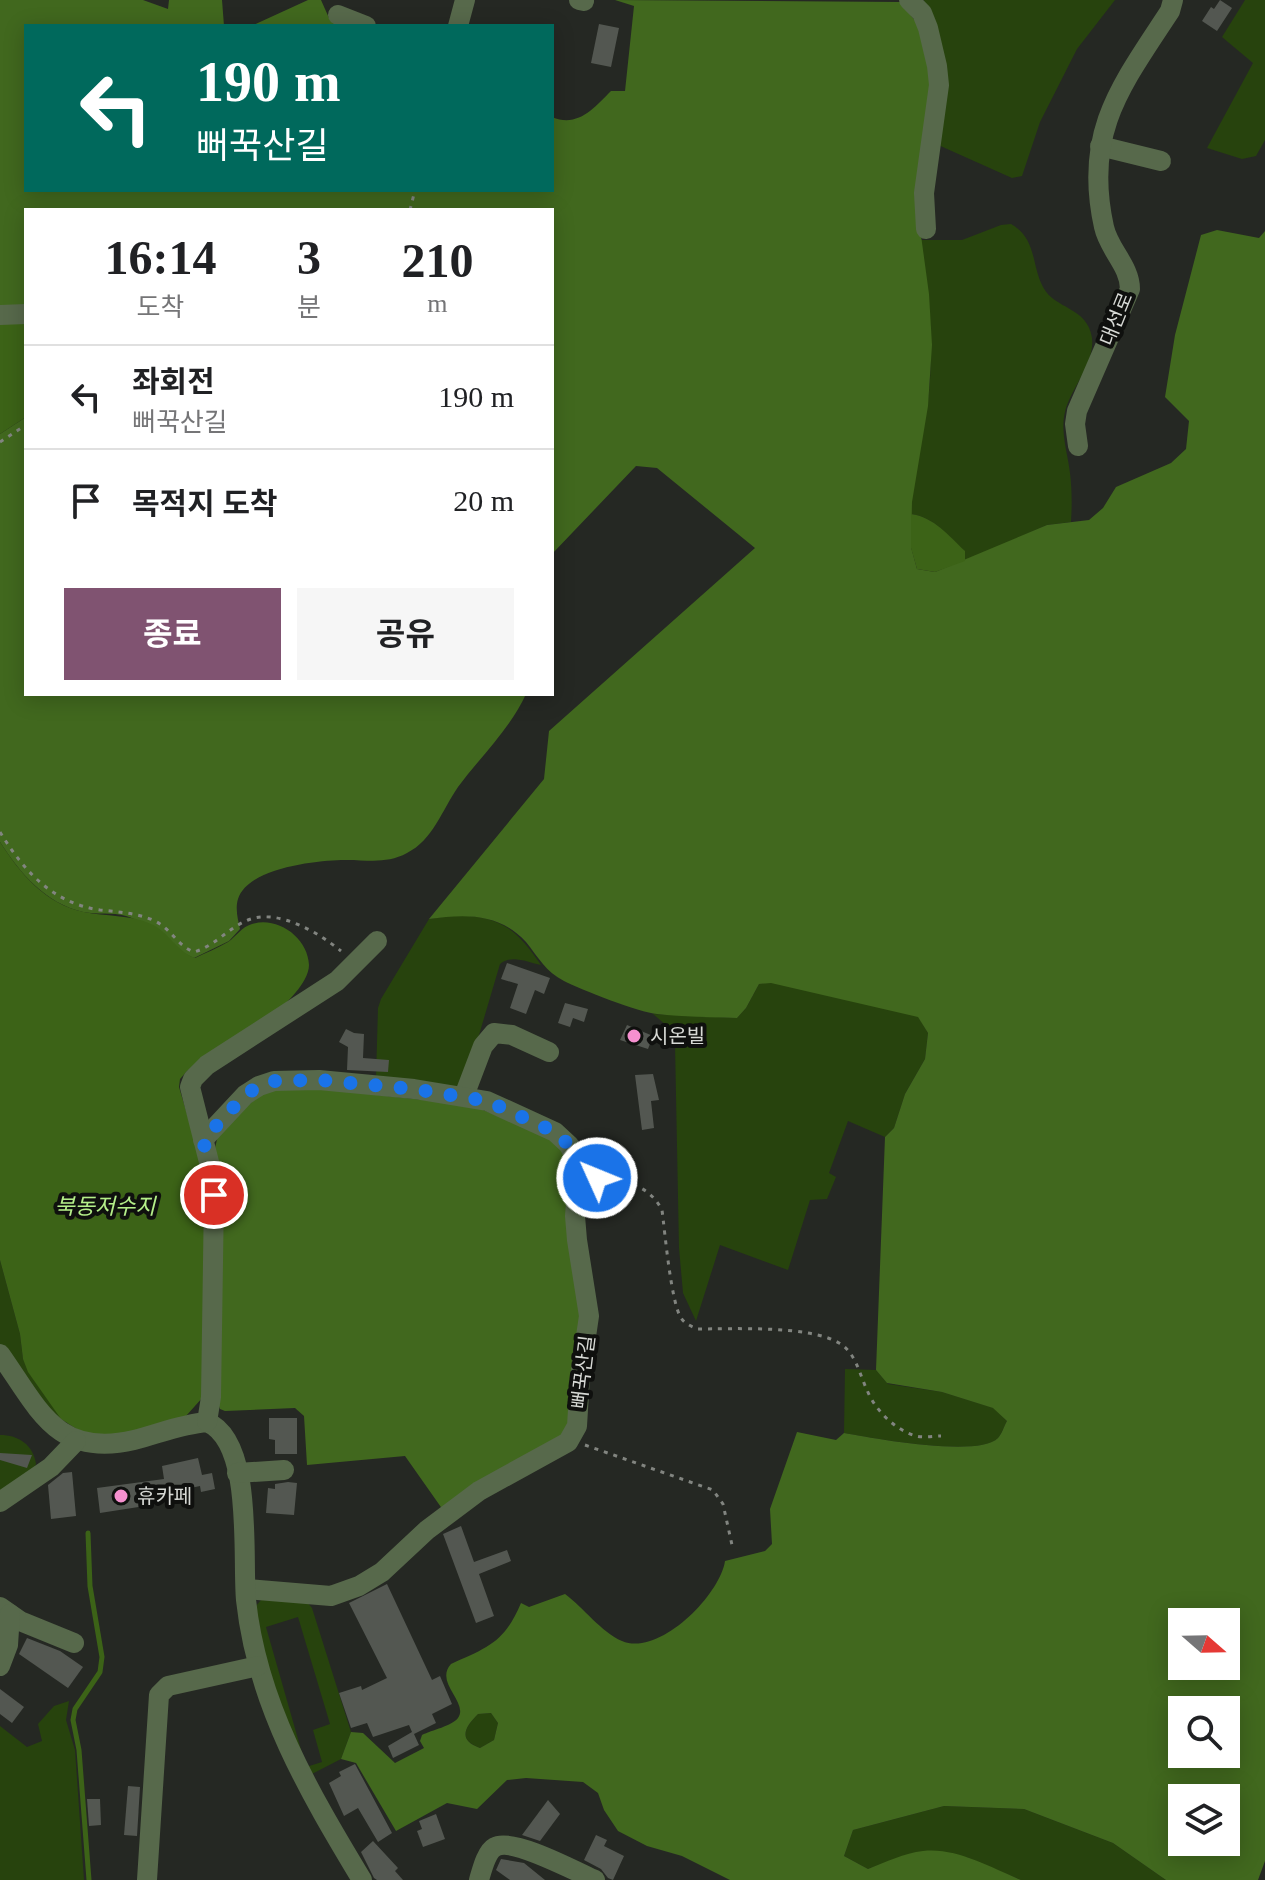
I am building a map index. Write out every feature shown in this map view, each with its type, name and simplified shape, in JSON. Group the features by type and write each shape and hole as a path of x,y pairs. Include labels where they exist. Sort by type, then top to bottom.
{"street":[{"path":"459,24 465,0"},
{"path":"909,0 922,13 928,28 939,85 924,193 926,229"},
{"name":"대선로","path":"1078,446 1077,411 1130,289 1126,269 1114,254 1105,231 1099,168 1104,126 1122,85 1170,11 1173,0"},
{"path":"338,15 361,24"},
{"path":"1100,146 1161,161"},
{"path":"0,315 24,314"},
{"path":"207,1422 211,1397 214,1195 190,1096 193,1079 199,1071 337,981 377,941"},
{"path":"464,1096 483,1046 494,1033 512,1035 549,1052"},
{"name":"뻐꾹산길","path":"203,1140 245,1095 259,1086 274,1081 319,1080 487,1101 555,1132 569,1145 576,1159 578,1177 575,1216 589,1316 577,1426 571,1437 562,1447 500,1478 462,1502 382,1572 359,1586 331,1596 246,1589"},
{"path":"0,1354 46,1418 76,1441 109,1445 207,1422 215,1426 228,1443 246,1518 246,1589 250,1634 258,1666 280,1730 299,1772 361,1879"},
{"path":"0,1502 51,1467 76,1441"},
{"path":"237,1473 284,1470"},
{"path":"5,1610 34,1627 74,1643"},
{"path":"0,1666 8,1645 5,1610"},
{"path":"147,1880 159,1695 168,1686 258,1666"},
{"path":"479,1880 488,1855 500,1845 540,1855 595,1880"}],"path":[{"path":"0,442 24,426"},
{"path":"0,832 34,878 53,894 77,905 126,912 156,921 173,933 186,949 194,952 216,942 246,920 260,917 304,928 329,941 356,963"},
{"path":"578,1177 637,1185 657,1200 662,1210 675,1300 688,1326 697,1329 781,1330 836,1341 853,1357 878,1409 894,1425 917,1436 941,1436"},
{"path":"571,1437 592,1449 713,1490 723,1504 732,1545"}],"shaded area":[{"path":"0,0 143,0 168,9 169,0 222,0 224,24 24,24 24,192 554,192 554,118 578,118 592,110 611,91 625,91 634,6 615,0 900,2 921,28 932,76 917,206 929,294 932,345 928,406 912,502 911,547 917,569 935,572 1047,525 1089,520 1103,508 1116,487 1171,463 1186,449 1189,421 1165,397 1175,335 1201,235 1217,230 1259,238 1265,231 1265,1861 1258,1880 1166,1880 1113,1843 1024,1809 944,1806 853,1830 844,1856 868,1869 916,1852 948,1852 1021,1880 730,1880 682,1856 647,1846 618,1831 604,1810 598,1793 583,1782 526,1778 507,1780 477,1809 447,1803 396,1831 356,1763 341,1759 351,1732 363,1733 395,1763 424,1748 420,1741 422,1735 451,1723 460,1712 446,1678 451,1664 494,1642 508,1627 521,1603 529,1607 565,1594 607,1632 622,1641 637,1644 670,1632 686,1620 712,1590 725,1561 765,1551 772,1544 770,1509 797,1432 836,1440 844,1433 948,1447 987,1444 998,1438 1007,1421 993,1408 942,1392 887,1383 876,1370 885,1137 894,1128 905,1094 925,1059 928,1033 918,1017 771,983 759,984 737,1018 649,1013 596,995 558,977 516,932 505,925 469,916 429,919 544,779 549,731 755,548 657,468 636,466 554,552 554,208 24,208 24,308 0,308","holes":["491,1713 498,1723 494,1740 480,1748 468,1741 467,1729 478,1714"]},
{"path":"308,0 321,0 329,18 346,24 255,24"},
{"path":"924,0 1115,0 1077,49 1040,122 1022,176 1012,178 936,144"},
{"path":"1245,0 1265,0 1265,140 1256,156 1242,159 1207,148 1253,63 1222,37"},
{"path":"1011,224 1029,244 1043,287 1055,300 1084,320 1092,338 1090,357 1068,403 1064,420 1071,485 1071,522 1047,525 965,561 964,551 940,528 927,519 911,514 931,366 929,303 920,240 962,240"},
{"path":"24,418 24,696 525,696 512,719 458,787 424,840 407,853 391,859 315,862 268,873 244,888 238,899 240,929 229,941 194,958 135,919 69,908 35,885 0,842 0,434"},
{"path":"456,915 485,918 506,927 524,942 541,965 514,959 500,964 466,1079 457,1087 376,1077 378,1008 381,999 429,919"},
{"path":"771,982 918,1016 928,1033 925,1059 905,1094 894,1128 885,1137 848,1121 829,1173 836,1177 827,1199 810,1200 788,1270 720,1245 696,1321 683,1293 679,1248 675,1044 666,1025 653,1014 737,1018 759,984"},
{"path":"293,1086 471,1105 549,1137 562,1149 568,1161 583,1312 568,1434 443,1510 405,1456 307,1465 304,1416 295,1408 220,1409 215,1148 219,1131 227,1121 266,1091"},
{"path":"0,1260 20,1334 23,1359 62,1425 0,1347"},
{"path":"845,1369 876,1370 888,1384 942,1392 994,1408 1007,1421 998,1438 987,1444 970,1446 925,1445 844,1433"},
{"path":"0,1435 24,1442 32,1451 36,1464 31,1473 0,1497"},
{"path":"261,1600 307,1602 312,1608 351,1732 341,1759 310,1775 306,1767 322,1762 313,1730 330,1724 298,1617 266,1627 305,1765 270,1686 256,1606"},
{"path":"69,1701 66,1720 75,1750 84,1880 0,1880 0,1726 27,1747 42,1741 38,1724 54,1706"},
{"path":"491,1713 498,1723 494,1740 480,1748 473,1745 466,1737 469,1724 478,1714"},
{"path":"944,1806 1024,1809 1113,1843 1166,1880 1021,1880 966,1857 903,1856 868,1869 844,1856 853,1830"}],"water":[{"path":"24,320 24,418 0,434 0,321"},
{"path":"911,514 927,519 947,533 965,551 965,561 935,572 917,569 911,548"},
{"name":"북동저수지","path":"0,842 25,876 57,902 84,912 151,924 195,958 228,942 248,925 262,922 290,931 303,946 309,965 306,976 287,1002 187,1071 180,1079 179,1087 207,1181 203,1397 186,1416 115,1436 89,1437 61,1419 28,1372 0,1260"}],"building":[{"path":"1220,0 1232,8 1217,31 1202,21"},
{"path":"599,24 619,28 611,67 591,63"},
{"path":"507,963 550,978 544,994 535,990 526,1014 510,1008 518,984 501,979"},
{"path":"565,1003 588,1009 584,1022 573,1018 570,1027 558,1023"},
{"path":"627,1025 653,1036 648,1049 620,1040"},
{"path":"346,1029 364,1034 363,1058 389,1060 388,1072 347,1070 348,1047 339,1042"},
{"path":"653,1074 659,1100 651,1101 654,1128 642,1130 635,1075"},
{"path":"269,1418 297,1418 297,1454 275,1454 275,1440 269,1439"},
{"path":"0,1453 32,1455 27,1468 0,1460"},
{"path":"198,1458 202,1475 212,1473 215,1489 201,1492 200,1486 144,1498 145,1506 100,1513 97,1488 164,1479 162,1466"},
{"path":"72,1472 76,1516 51,1519 48,1485 63,1473"},
{"path":"297,1483 294,1515 266,1513 268,1488 275,1489 275,1484"},
{"path":"461,1526 474,1562 507,1550 511,1561 479,1574 494,1616 476,1623 443,1534"},
{"path":"387,1584 432,1680 440,1676 452,1704 432,1714 436,1723 414,1734 419,1745 393,1758 388,1746 412,1732 409,1725 373,1737 367,1723 351,1728 339,1693 361,1686 362,1690 387,1678 349,1603"},
{"path":"27,1638 60,1651 83,1667 68,1688 19,1654"},
{"path":"0,1689 24,1707 12,1723 0,1714"},
{"path":"355,1764 392,1833 378,1842 358,1808 344,1816 329,1783 341,1776 339,1772"},
{"path":"128,1786 140,1787 137,1836 124,1835"},
{"path":"87,1799 100,1799 101,1825 89,1826"},
{"path":"548,1800 560,1814 540,1841 522,1835"},
{"path":"436,1814 445,1839 423,1847 417,1831 422,1829 419,1821"},
{"path":"596,1835 607,1840 604,1846 624,1856 613,1880 584,1860"},
{"path":"373,1841 398,1868 395,1871 403,1880 374,1878 361,1852"},
{"path":"501,1859 524,1863 545,1880 510,1880 496,1870"}],"waterway":[{"path":"88,1533 90,1586 102,1657 100,1672 75,1709 73,1720 79,1750 89,1880"}],"place":[{"name":"시온빌","path":"634,1036"},
{"name":"휴카페","path":"121,1496"}],"route":[{"path":"214,1195 203,1140 245,1095 259,1086 291,1079 414,1089 487,1101 555,1132 569,1145 576,1159 578,1177 597,1178"}]}
